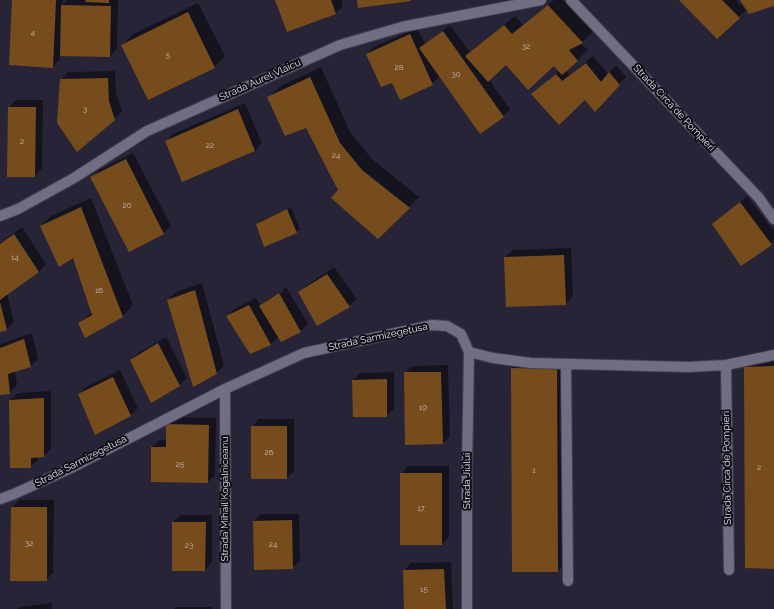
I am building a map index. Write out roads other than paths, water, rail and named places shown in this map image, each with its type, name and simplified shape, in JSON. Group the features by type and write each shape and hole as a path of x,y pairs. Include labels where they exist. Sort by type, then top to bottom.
{"street":[{"name":"Strada Aurel Vlaicu","path":"0,216 18,209 74,178 148,131 340,45 402,27 541,0"},
{"name":"Strada Circa de Pompieri","path":"571,0 759,198 774,219"},
{"name":"Strada Sarmizegetusa","path":"0,499 71,468 225,389 304,353 432,325 447,326 461,334 469,352"},
{"path":"469,352 493,358 531,363 688,367 726,365 774,355"},
{"name":"Strada Jiului","path":"467,609 469,352"},
{"path":"566,365 568,581"},
{"name":"Strada Circa de Pompieri","path":"726,365 729,570"},
{"name":"Strada Mihail Kogălniceanu","path":"225,389 226,609"}]}
